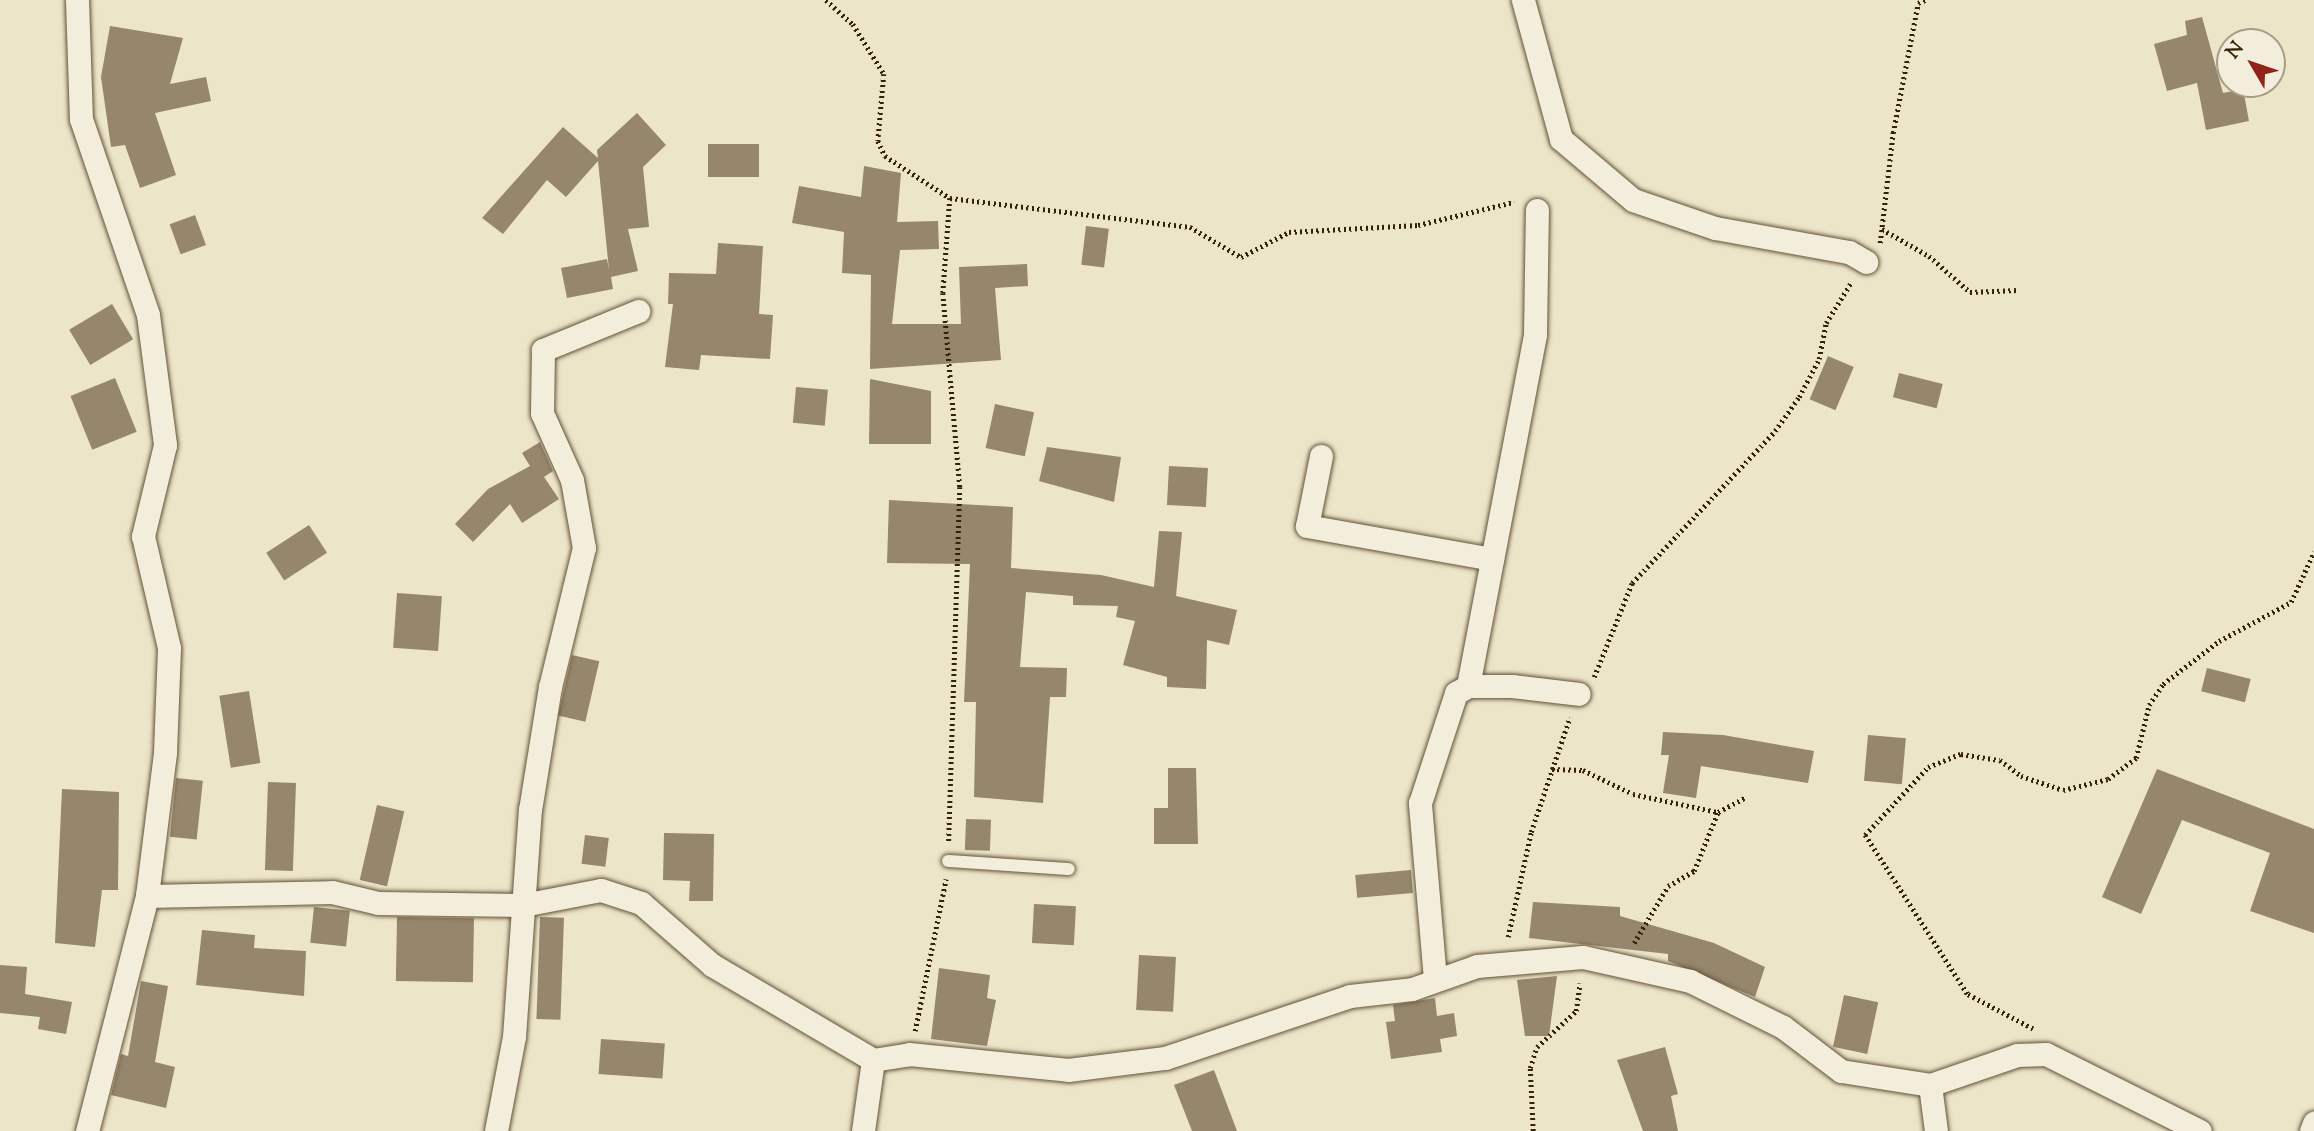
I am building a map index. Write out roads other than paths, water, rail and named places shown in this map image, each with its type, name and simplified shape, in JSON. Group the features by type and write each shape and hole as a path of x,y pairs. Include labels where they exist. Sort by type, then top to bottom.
{"street":[{"path":"77,0 81,119 148,316 165,444 143,536 169,648 165,753 147,896 87,1131"},
{"path":"1523,0 1561,139 1633,200 1714,228 1849,252 1866,262"},
{"path":"1468,686 1535,334 1537,210"},
{"path":"496,1131 514,1037 523,905 550,687 584,548 572,480 542,413 543,350 638,311"},
{"path":"1321,456 1307,526 1492,559"},
{"path":"1435,979 1420,803 1456,693 1468,686 1579,695"},
{"path":"147,896 332,892 379,903 523,905 601,890 625,896 759,996 873,1060 909,1054 1068,1070 1165,1058 1350,996 1510,961 1583,957 1689,981 1783,1027 1841,1071 1930,1085 2017,1055 2046,1054 2200,1131"},
{"path":"863,1131 873,1060"},
{"path":"1930,1085 1936,1131"},
{"path":"2311,1131 2314,1124"}],"lane":[{"path":"948,861 1069,869"}]}
